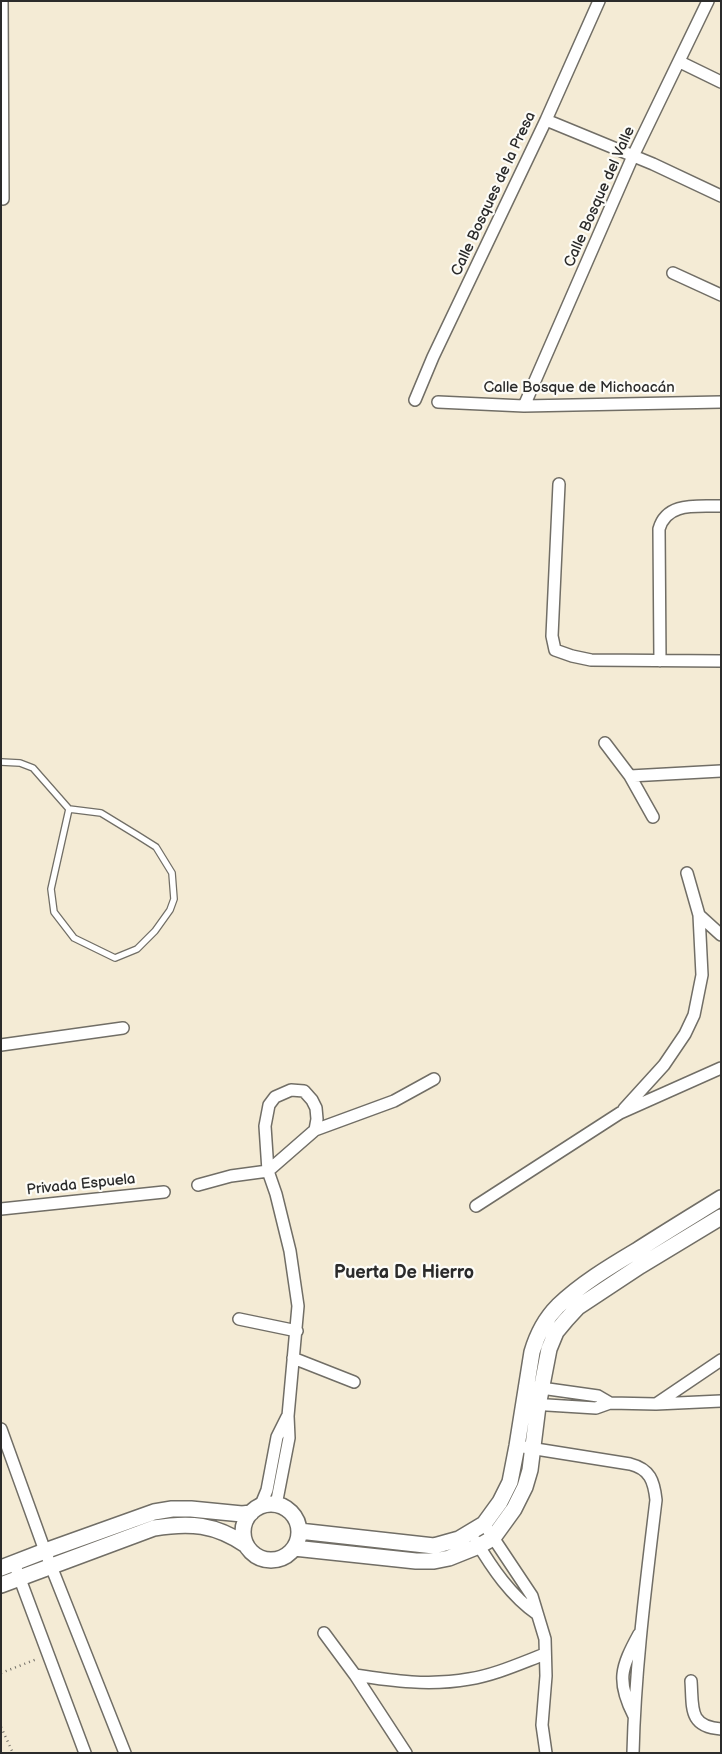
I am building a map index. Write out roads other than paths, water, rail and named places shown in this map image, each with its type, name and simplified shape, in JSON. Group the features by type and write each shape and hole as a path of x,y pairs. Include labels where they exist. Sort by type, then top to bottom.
{"street":[{"path":"2,1 3,199"},
{"name":"Calle Bosques de la Presa","path":"416,400 433,357 546,120 598,1"},
{"name":"Calle Bosque del Valle","path":"524,406 633,156 708,1"},
{"path":"680,62 721,82"},
{"path":"546,120 633,156 721,196"},
{"path":"673,273 721,294"},
{"name":"Calle Bosque de Michoacán","path":"438,402 524,406 721,402"},
{"path":"559,484 552,636 556,650 591,660 721,661"},
{"path":"660,661 659,529 661,521 669,512 674,510 721,506"},
{"path":"605,743 630,776 653,817"},
{"path":"630,776 721,771"},
{"path":"620,1113 664,1065 685,1034 694,1015 702,975 699,915 686,873"},
{"path":"699,915 721,935"},
{"path":"1,1045 123,1028"},
{"path":"476,1206 620,1113 721,1068"},
{"path":"198,1185 231,1176 268,1171 315,1130 394,1101 434,1079"},
{"path":"276,1505 289,1438 288,1416 298,1306 290,1251 276,1194 268,1171 265,1126 269,1105 275,1097 291,1090 304,1091 316,1108 315,1130"},
{"name":"Privada Espuela","path":"1,1208 164,1192"},
{"path":"534,1387 532,1352 536,1338 557,1307 582,1286 614,1264 721,1198"},
{"path":"298,1530 434,1546 446,1544 471,1533 484,1524 500,1502 510,1482 517,1446 531,1404 534,1387 556,1332 578,1307 721,1216"},
{"path":"239,1319 297,1331"},
{"path":"293,1358 354,1382"},
{"path":"656,1404 721,1360"},
{"path":"534,1387 598,1396 610,1403"},
{"path":"531,1404 596,1408 610,1403 656,1404 721,1401"},
{"path":"294,1548 416,1561 434,1561 449,1558 493,1538 514,1510 525,1487 533,1449 531,1404"},
{"path":"246,1545 243,1528 246,1520 255,1510 267,1490 277,1437 288,1416"},
{"path":"1,1429 45,1551 125,1753"},
{"path":"517,1446 630,1464 644,1470 654,1483 656,1500 641,1629 633,1753"},
{"path":"1,1585 20,1578 154,1528 175,1524 205,1526 225,1532 246,1545 260,1558 278,1559 287,1555 294,1548 298,1540 297,1522 285,1508 276,1505 268,1505 242,1514 172,1509 154,1512 7,1566 20,1578 85,1753"},
{"path":"484,1524 532,1596 545,1639 546,1676 542,1725 546,1753"},
{"path":"471,1533 515,1595 537,1614"},
{"path":"634,1716 623,1693 622,1675 630,1650 641,1629"},
{"path":"324,1633 355,1675 406,1753"},
{"path":"355,1675 394,1682 428,1683 469,1679 497,1672 545,1654"},
{"path":"691,1681 693,1709 697,1721 712,1729 721,1729"}],"lane":[{"path":"1,762 20,763 32,768 69,809 101,813 156,847 172,873 174,899 170,910 145,941 128,954 115,958 74,938 54,912 52,888 69,809"}],"district":[{"name":"Puerta De Hierro","path":"404,1273"}]}
